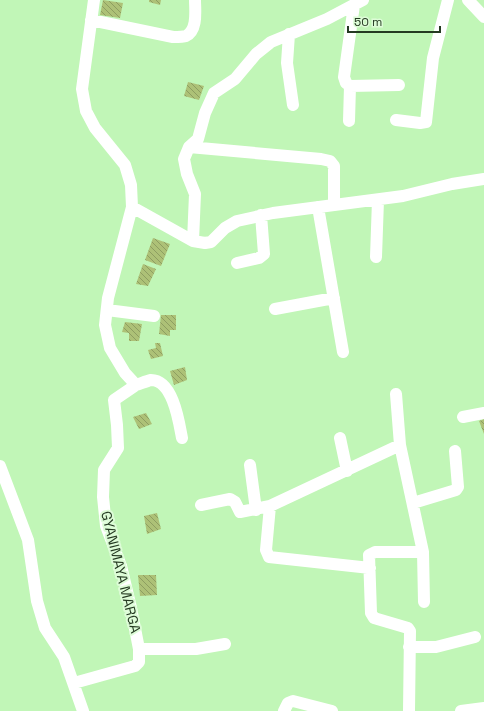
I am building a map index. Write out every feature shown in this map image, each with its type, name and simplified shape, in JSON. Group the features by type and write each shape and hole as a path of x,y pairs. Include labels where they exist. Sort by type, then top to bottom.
{"street":[{"path":"94,0 82,89 83,101 95,128 125,165 131,185 132,207 107,310 105,325 106,336 110,348 125,373 136,385 150,380 158,382 165,387 176,408 182,438"},
{"path":"91,20 173,37 186,36 193,29 196,15 195,0"},
{"path":"396,120 420,123 426,122 433,58 448,0"},
{"path":"468,0 484,17"},
{"path":"193,241 195,194 187,174 184,159 189,147 198,139 205,113 214,93 235,79 256,54 266,46 289,34 328,19 358,2"},
{"path":"358,2 344,77 346,83 350,86 399,85"},
{"path":"289,34 287,63 293,106"},
{"path":"349,121 350,86"},
{"path":"189,147 330,161 334,166 334,205"},
{"path":"132,207 193,241 205,244 211,242 225,228 237,221 261,215 403,196 452,184 484,179"},
{"path":"376,257 378,200"},
{"path":"318,207 343,352"},
{"path":"237,263 259,258 264,254 261,215"},
{"path":"275,309 334,298"},
{"path":"107,310 154,316"},
{"name":"GYANIMAYA MARGA","path":"74,683 135,666 139,662 140,649 121,566 106,526 103,498 104,470 118,448 114,400 136,385"},
{"path":"396,394 400,445 423,552 424,602"},
{"path":"463,417 484,413"},
{"path":"340,438 347,471"},
{"path":"202,505 230,499 235,502 240,512 270,506 400,445"},
{"path":"413,503 456,490 458,487 455,451"},
{"path":"250,465 256,510"},
{"path":"0,466 28,540 37,601 45,628 64,657 74,683 80,710"},
{"path":"270,506 266,550 269,556 370,568"},
{"path":"409,711 410,631 408,628 372,616 370,555 372,553 423,552"},
{"path":"409,647 442,646 475,637"},
{"path":"140,649 196,649 225,644"},
{"path":"284,711 288,703 293,702 332,711"},
{"path":"461,711 484,708"}],"building":[{"path":"103,0 123,3 120,18 100,15"},
{"path":"149,0 161,0 160,5 149,2"},
{"path":"188,82 204,86 199,100 184,96"},
{"path":"153,238 170,244 161,266 145,260"},
{"path":"143,264 156,269 148,286 136,284"},
{"path":"161,315 176,315 176,330 170,330 170,336 159,334"},
{"path":"125,322 142,324 139,341 129,341 129,333 122,332"},
{"path":"155,343 160,343 163,356 151,359 148,350 156,348"},
{"path":"185,367 187,380 174,385 170,371"},
{"path":"146,413 152,424 139,429 133,417"},
{"path":"484,419 484,434 479,421"},
{"path":"157,513 161,529 147,534 144,516"},
{"path":"138,575 156,575 157,595 140,596"}]}
